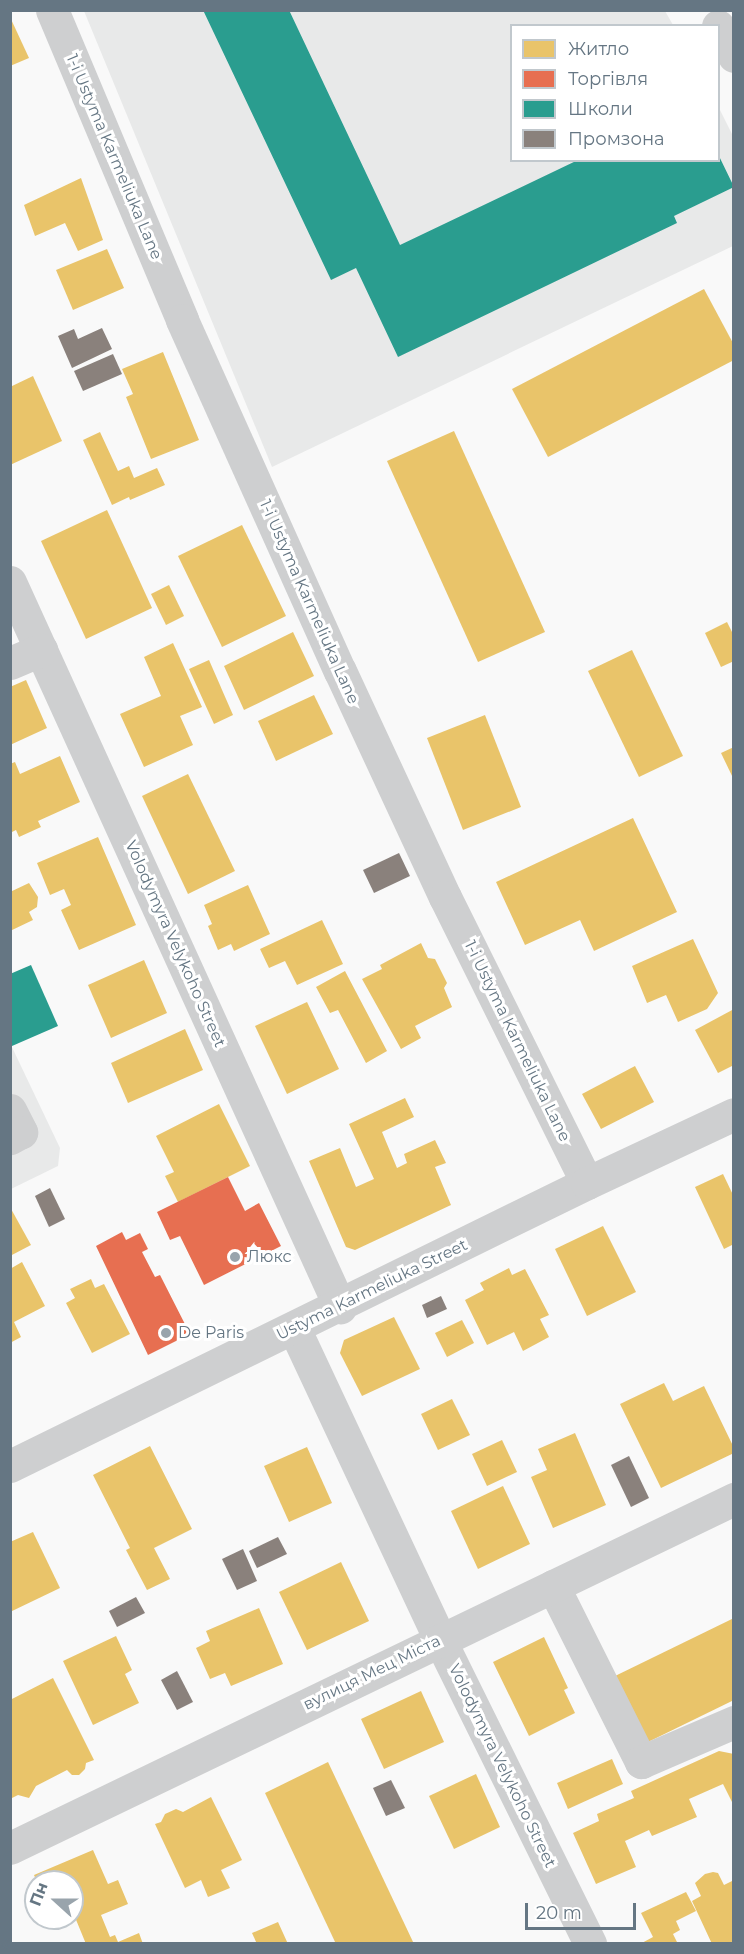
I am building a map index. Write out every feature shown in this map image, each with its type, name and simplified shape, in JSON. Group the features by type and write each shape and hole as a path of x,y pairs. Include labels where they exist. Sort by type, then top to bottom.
{"street":[{"name":"1-i Ustyma Karmeliuka Lane","path":"52,10 182,320 340,671 445,897 587,1183"},
{"path":"710,10 717,24"},
{"path":"720,30 734,56"},
{"name":"Volodymyra Velykoho Street","path":"10,582 340,1307"},
{"path":"10,663 41,650"},
{"path":"10,1110 21,1132 10,1138"},
{"name":"Ustyma Karmeliuka Street","path":"10,1466 340,1307 587,1183 734,1114"},
{"name":"Volodymyra Velykoho Street","path":"294,1328 440,1640 590,1944"},
{"name":"вулиця Мец Міста","path":"10,1848 734,1499"},
{"path":"553,1586 641,1762 734,1722"}],"shaded area":[{"path":"84,11 665,11 672,24 510,24 510,162 720,162 720,110 733,136 733,246 272,467"},
{"path":"10,1043 60,1148 58,1166 11,1189"}],"building: Житло":[{"path":"10,17 29,58 10,66"},
{"path":"81,178 103,240 78,251 65,223 35,236 24,205"},
{"path":"107,249 124,288 73,310 56,270"},
{"path":"704,289 734,345 734,360 548,457 512,389"},
{"path":"163,352 199,440 151,459 126,397 133,394 122,369"},
{"path":"33,376 62,441 10,465 10,387"},
{"path":"454,431 545,632 478,662 387,461"},
{"path":"100,432 118,471 129,466 134,478 157,468 165,485 112,505 83,440"},
{"path":"107,510 152,608 86,639 41,541"},
{"path":"242,525 286,616 222,647 178,556"},
{"path":"169,585 184,616 166,625 151,594"},
{"path":"727,622 734,636 734,661 721,667 705,633"},
{"path":"293,632 314,676 244,710 224,666"},
{"path":"173,643 202,707 180,716 193,745 144,767 120,714 161,696 144,657"},
{"path":"632,650 683,756 639,777 588,671"},
{"path":"209,660 233,715 214,724 189,669"},
{"path":"26,680 47,728 10,745 10,687"},
{"path":"314,695 333,734 276,761 258,721"},
{"path":"485,715 521,807 463,830 427,738"},
{"path":"734,747 734,780 721,753"},
{"path":"60,756 80,802 38,821 41,827 19,837 16,830 10,833 10,764 15,762 20,774"},
{"path":"188,774 235,871 188,894 142,796"},
{"path":"633,818 677,912 594,951 580,920 525,945 496,882"},
{"path":"98,837 136,925 79,950 61,910 71,905 64,889 50,895 37,863"},
{"path":"29,883 38,897 37,907 29,912 33,920 10,931 10,892"},
{"path":"248,885 270,934 234,951 231,944 218,950 208,926 212,924 204,905"},
{"path":"322,920 343,964 297,985 285,961 269,968 260,949"},
{"path":"693,939 718,993 707,1009 678,1022 666,995 647,1003 632,966"},
{"path":"421,943 428,958 435,959 447,983 444,988 452,1007 415,1026 421,1038 401,1049 362,979 382,969 380,965"},
{"path":"144,960 167,1013 111,1038 88,985"},
{"path":"345,971 387,1051 366,1063 338,1010 330,1013 316,987"},
{"path":"307,1002 339,1069 287,1094 255,1026"},
{"path":"734,1009 734,1065 718,1073 695,1030"},
{"path":"185,1029 203,1070 128,1103 111,1063"},
{"path":"635,1066 654,1102 601,1129 582,1094"},
{"path":"405,1098 414,1117 382,1132 397,1168 407,1163 404,1154 435,1140 446,1163 435,1167 451,1205 355,1250 346,1247 309,1161 340,1148 356,1187 374,1179 349,1124"},
{"path":"219,1104 250,1166 178,1202 165,1176 174,1172 156,1136"},
{"path":"723,1174 734,1197 734,1244 724,1249 695,1187"},
{"path":"10,1207 31,1245 10,1256"},
{"path":"603,1226 636,1292 587,1316 555,1249"},
{"path":"22,1262 45,1306 14,1322 21,1337 10,1343 10,1269"},
{"path":"509,1268 512,1275 525,1269 549,1315 540,1319 549,1337 523,1351 514,1332 487,1345 465,1300 484,1290 480,1283"},
{"path":"91,1279 95,1288 104,1284 130,1334 92,1353 66,1303 75,1298 70,1289"},
{"path":"394,1317 420,1369 362,1396 340,1353 344,1340"},
{"path":"462,1320 474,1343 447,1357 435,1333"},
{"path":"664,1383 673,1401 704,1386 734,1448 734,1453 661,1488 620,1404"},
{"path":"452,1399 470,1435 438,1450 421,1414"},
{"path":"575,1433 606,1505 553,1528 531,1477 547,1470 538,1449"},
{"path":"502,1440 517,1472 487,1486 472,1454"},
{"path":"150,1446 192,1529 154,1548 170,1579 147,1590 126,1550 130,1548 93,1475"},
{"path":"307,1447 332,1503 289,1522 264,1466"},
{"path":"503,1486 530,1544 478,1569 451,1511"},
{"path":"33,1532 60,1588 10,1612 10,1542"},
{"path":"341,1562 369,1621 307,1650 279,1592"},
{"path":"259,1608 283,1664 231,1686 225,1673 210,1679 196,1648 210,1641 206,1631"},
{"path":"734,1618 734,1700 646,1743 613,1677"},
{"path":"116,1636 132,1670 125,1674 139,1703 93,1725 63,1661"},
{"path":"544,1637 568,1688 564,1690 575,1713 529,1736 493,1662"},
{"path":"53,1678 94,1760 86,1763 85,1769 79,1775 72,1775 67,1770 36,1786 29,1798 18,1795 10,1799 10,1700"},
{"path":"421,1691 444,1742 384,1769 361,1719"},
{"path":"719,1751 734,1754 734,1806 723,1784 689,1799 697,1817 652,1836 649,1830 625,1841 636,1867 596,1884 573,1833 599,1821 597,1814 634,1798 631,1791"},
{"path":"612,1759 623,1784 568,1809 557,1783"},
{"path":"328,1762 414,1944 336,1944 265,1793"},
{"path":"476,1774 500,1827 454,1849 429,1796"},
{"path":"211,1797 242,1860 221,1870 230,1888 208,1897 201,1880 185,1888 155,1824 161,1822 165,1814 176,1809 183,1812"},
{"path":"93,1850 108,1884 118,1880 128,1904 101,1915 110,1937 115,1935 118,1942 139,1933 143,1944 86,1944 80,1930 84,1930 84,1870 46,1870"},
{"path":"718,1873 724,1885 734,1880 734,1944 712,1944 692,1901 701,1896 695,1883 705,1874"},
{"path":"686,1892 696,1911 676,1921 680,1930 673,1934 678,1944 640,1944 653,1937 641,1913"},
{"path":"278,1922 288,1944 257,1944 252,1933"}],"building: Торгівля":[{"path":"228,1177 245,1211 259,1203 281,1246 204,1285 180,1236 170,1240 157,1212"},
{"path":"122,1232 126,1240 140,1233 148,1249 142,1252 155,1277 160,1275 190,1334 148,1355 96,1246"}],"building: Школи":[{"path":"203,10 289,10 400,245 574,162 720,162 720,158 734,187 674,216 677,223 398,357 356,268 331,280"},
{"path":"31,965 58,1026 12,1046 10,974"}],"building: Промзона":[{"path":"102,328 112,349 72,368 58,336 74,329 78,339"},
{"path":"113,354 122,374 83,391 74,371"},
{"path":"399,853 410,876 374,893 363,870"},
{"path":"50,1188 65,1219 49,1227 35,1196"},
{"path":"441,1296 447,1309 427,1318 422,1305"},
{"path":"629,1456 649,1498 631,1507 611,1465"},
{"path":"278,1537 287,1554 257,1568 249,1551"},
{"path":"243,1549 257,1581 237,1590 222,1559"},
{"path":"136,1597 145,1613 117,1627 109,1611"},
{"path":"177,1671 193,1702 177,1710 161,1680"},
{"path":"391,1780 405,1808 386,1816 373,1788"}],"place":[{"name":"Люкс","path":"235,1257"},
{"name":"De Paris","path":"166,1333"}]}
